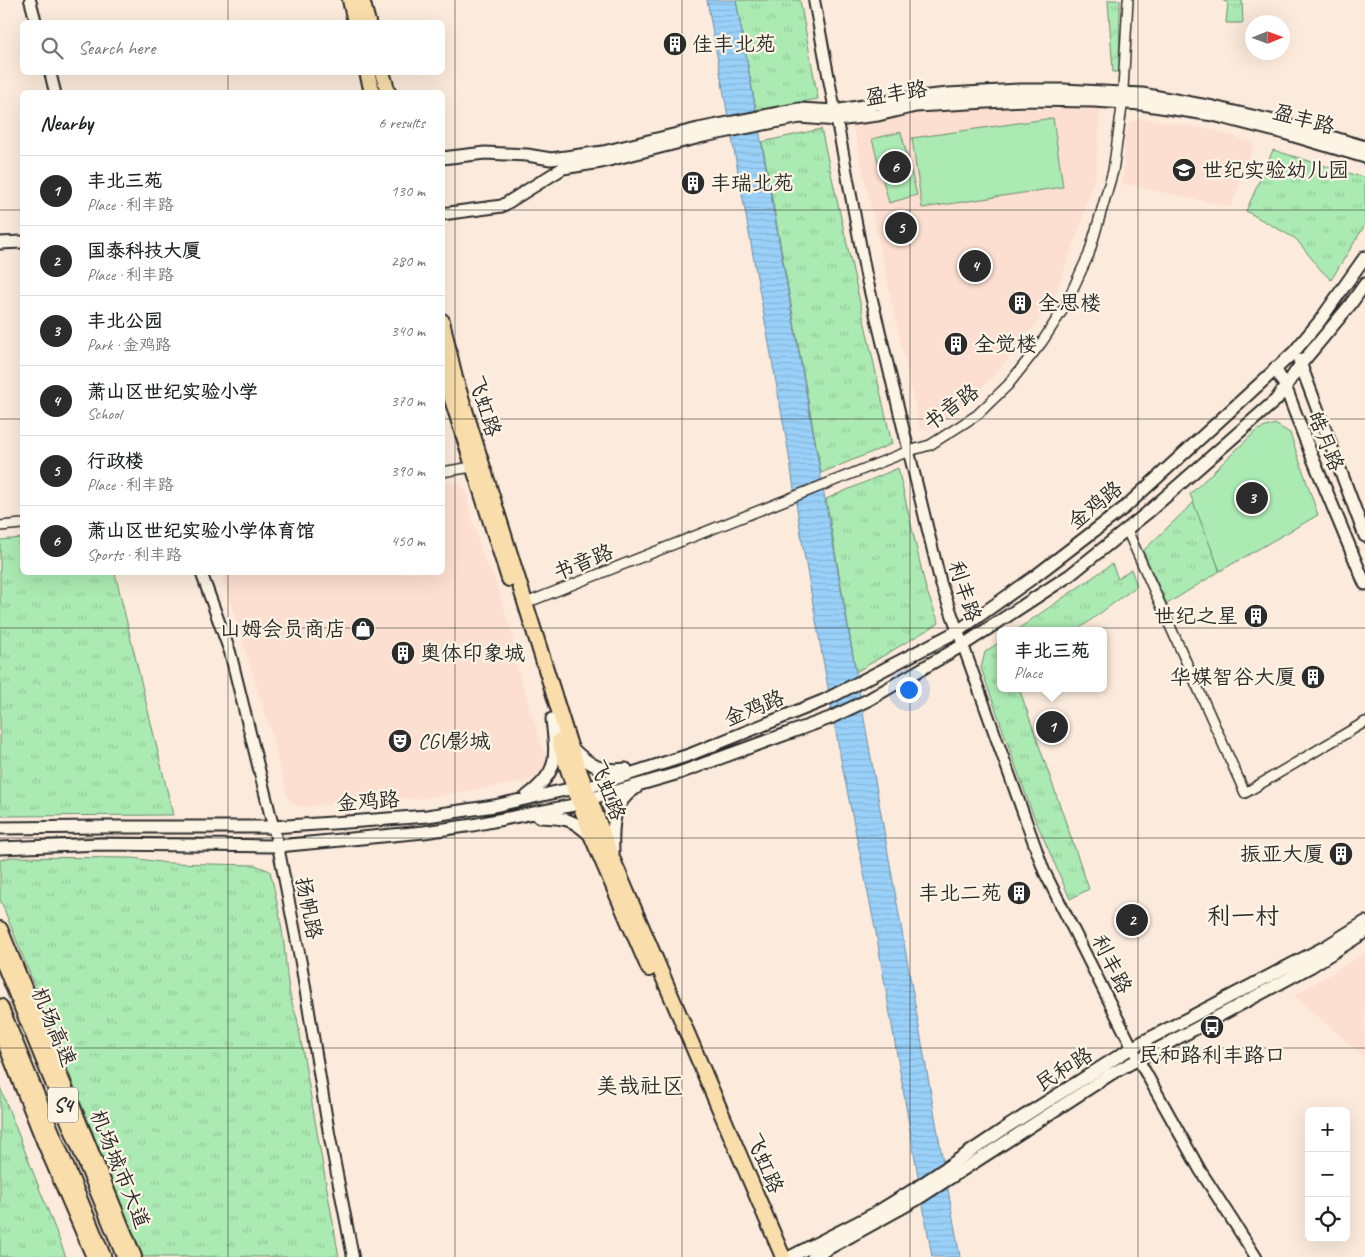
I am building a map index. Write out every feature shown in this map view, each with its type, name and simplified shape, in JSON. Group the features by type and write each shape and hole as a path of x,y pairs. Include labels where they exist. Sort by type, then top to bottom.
{"highway":[{"name":"机场高速","path":"0,953 119,1243 127,1257"},
{"name":"机场高速","path":"0,1007 97,1255"}],"main road":[{"path":"350,0 355,20"},
{"path":"362,0 367,20"},
{"path":"368,75 372,90"},
{"path":"383,75 387,90"},
{"name":"盈丰路","path":"445,214 502,206 563,168 601,162 704,136 800,117 836,116 909,98 948,94 1027,90 1213,106 1287,124 1365,147"},
{"name":"盈丰路","path":"1122,98 1213,115 1284,132 1365,156"},
{"name":"盈丰路","path":"445,158 484,153 528,155 551,159 603,152 698,129 799,109 836,116"},
{"path":"0,243 20,242"},
{"name":"金鸡路","path":"0,848 101,844 278,846 424,832 520,816 582,795 825,700 958,631 1034,577 1124,508 1294,352 1319,322 1365,257"},
{"name":"金鸡路","path":"0,828 272,827 427,816 522,800 582,795 646,782 679,773 830,718 868,700 964,645 1070,576 1127,530 1276,400 1301,364 1365,284"},
{"name":"飞虹路","path":"445,334 478,466 552,719 582,795 613,860 783,1257"},
{"name":"皓月路","path":"1294,352 1301,364 1365,536"},
{"name":"皓月路","path":"1275,368 1285,386 1310,454 1365,584"},
{"name":"飞虹路","path":"445,376 526,603 570,746 592,837 773,1257"},
{"path":"522,800 539,787 549,776 555,753 552,719"},
{"path":"570,746 594,767 605,770 613,771 653,766"},
{"path":"613,860 612,829 620,802 629,792 646,782"},
{"path":"520,816 566,820 577,823 592,837"},
{"name":"民和路","path":"790,1257 874,1214 1133,1047 1325,947 1365,922"},
{"name":"机场城市大道","path":"0,929 134,1257"},
{"name":"民和路","path":"813,1257 916,1200 1111,1074 1310,967 1365,932"},
{"path":"0,1030 44,1141 97,1255"}],"street":[{"path":"30,0 35,20"},
{"name":"利丰路","path":"814,0 866,275 941,584 1044,871 1138,1059 1200,1170 1256,1257"},
{"name":"书音路","path":"526,603 909,451 930,445 977,415 1008,385 1042,342 1064,308 1089,254 1113,171 1122,98 1128,0"},
{"path":"51,75 54,90"},
{"path":"445,472 478,466"},
{"path":"0,526 20,524"},
{"path":"1127,530 1245,793 1365,722"},
{"name":"扬帆路","path":"201,575 230,652 278,846 301,963 329,1133 354,1257"}],"shaded area":[{"path":"1101,108 1096,174 1079,230 1053,302 1012,355 969,402 936,427 920,430 852,122 967,109"},
{"name":"世纪实验幼儿园","path":"1140,118 1206,128 1255,143 1231,207 1123,184 1125,135 1129,123"},
{"name":"奥体印象城","path":"451,482 460,485 467,492 469,507 484,560 494,576 512,633 517,666 545,756 545,765 537,776 529,781 420,799 377,798 305,807 298,806 291,802 287,796 271,733 222,575 445,575 445,483"},
{"path":"1365,953 1365,1058 1294,996"}],"green space":[{"path":"736,0 800,0 818,99 756,110"},
{"path":"1108,0 1120,0 1119,72 1113,72"},
{"path":"1222,0 1242,0 1243,23 1226,23 1228,3"},
{"path":"1053,118 1063,187 922,208 912,138"},
{"path":"821,129 892,444 821,473 762,142"},
{"path":"901,132 917,195 889,203 872,139"},
{"path":"1273,150 1365,178 1365,225 1331,280 1296,239 1246,211"},
{"path":"1275,424 1290,433 1318,515 1220,571 1190,494 1257,430"},
{"path":"898,468 926,589 939,623 856,672 826,499"},
{"path":"1194,502 1220,571 1167,604 1143,551"},
{"path":"20,538 20,575 115,575 173,815 0,816 0,540"},
{"path":"1112,564 1118,579 1131,569 1137,586 1081,627 1021,627"},
{"path":"997,644 997,692 1020,692 1089,889 1070,899 1032,812 981,668 985,652"},
{"path":"10,857 133,858 167,863 255,865 270,871 282,929 289,988 297,1018 339,1257 142,1257 0,899 0,860"},
{"path":"0,1087 66,1257 0,1257"}],"water":[{"path":"707,0 736,0 960,1257 932,1257 876,933 841,760 803,548 788,449"}],"place":[{"name":"佳丰北苑","path":"675,44"},
{"name":"萧山区世纪实验小学体育馆","path":"895,167"},
{"name":"世纪实验幼儿园","path":"1184,170"},
{"name":"丰瑞北苑","path":"693,183"},
{"name":"行政楼","path":"901,228"},
{"name":"萧山区世纪实验小学","path":"975,266"},
{"name":"全思楼","path":"1020,303"},
{"name":"全觉楼","path":"956,344"},
{"name":"丰北公园","path":"1252,498"},
{"name":"世纪之星","path":"1256,616"},
{"name":"山姆会员商店","path":"363,629"},
{"name":"奥体印象城","path":"403,653"},
{"name":"华媒智谷大厦","path":"1313,677"},
{"name":"丰北三苑","path":"1052,727"},
{"name":"CGV影城","path":"400,741"},
{"name":"振亚大厦","path":"1341,854"},
{"name":"丰北二苑","path":"1019,893"},
{"name":"国泰科技大厦","path":"1132,920"},
{"name":"民和路利丰路口","path":"1212,1027"}],"district":[{"name":"利一村","path":"1243,916"},
{"name":"美哉社区","path":"640,1086"}]}
